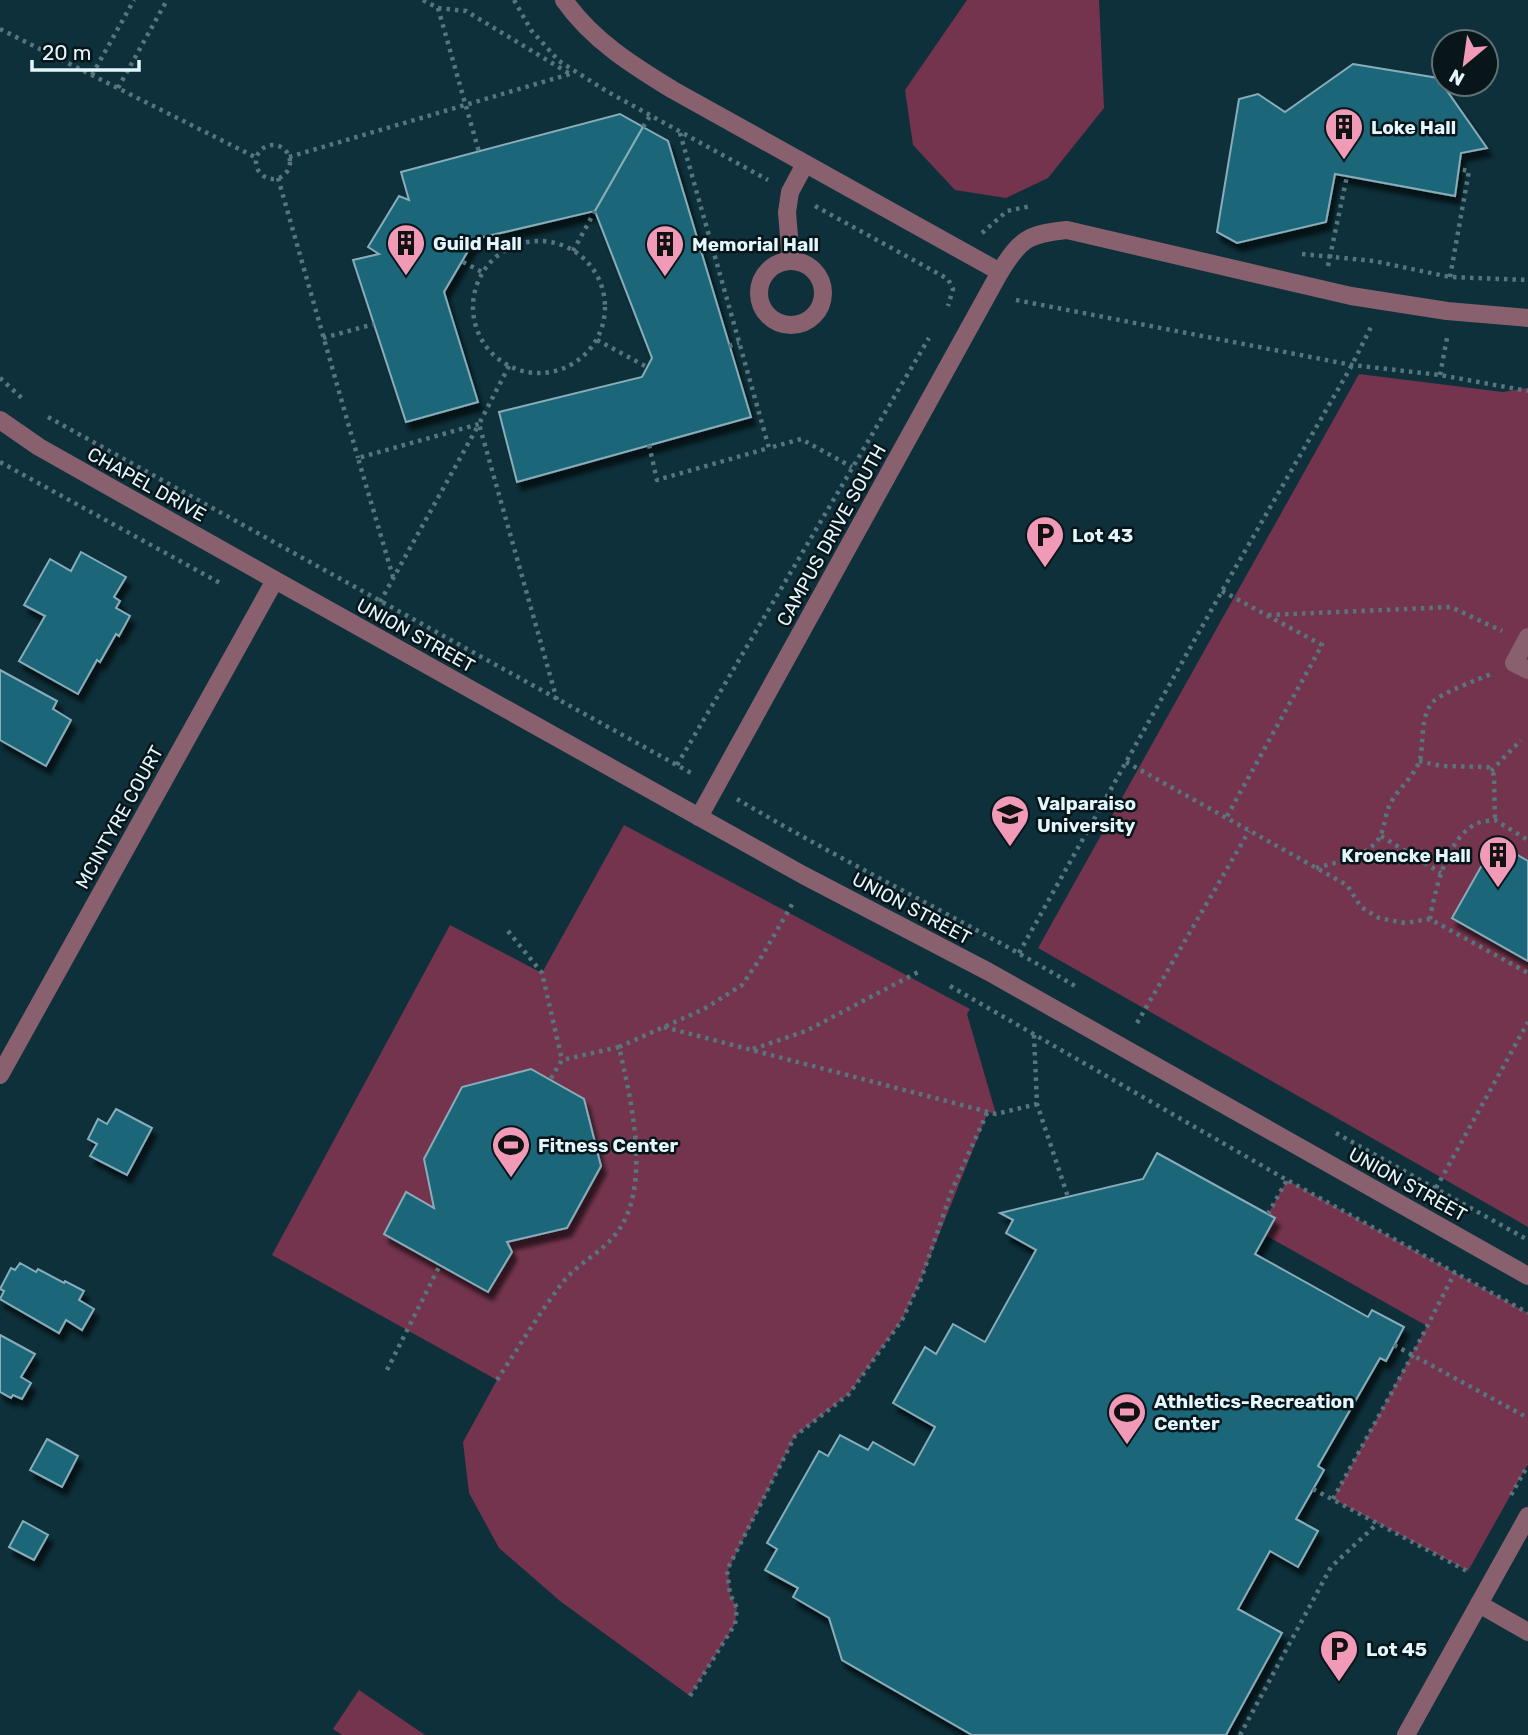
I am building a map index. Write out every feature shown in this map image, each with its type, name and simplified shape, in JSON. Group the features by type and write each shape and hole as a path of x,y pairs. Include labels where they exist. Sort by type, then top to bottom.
{"street":[{"path":"564,0 578,19 621,58 673,90 1000,272"},
{"path":"791,261 787,212 790,192 805,164"},
{"name":"CAMPUS DRIVE SOUTH","path":"699,817 1013,249 1037,233 1067,230 1351,296 1447,311 1528,318"},
{"name":"CHAPEL DRIVE","path":"0,419 39,447 275,580"},
{"name":"UNION STREET","path":"275,580 803,875 1001,979 1528,1276"},
{"name":"MCINTYRE COURT","path":"0,1075 275,580"},
{"path":"1521,666 1527,640"},
{"path":"1406,1735 1528,1516"},
{"path":"1479,1604 1528,1632"}],"path":[{"path":"92,75 134,0"},
{"path":"118,88 167,0"},
{"path":"423,0 438,8 466,11 570,74"},
{"path":"514,0 531,30 559,61 650,116 948,279 953,289 947,307"},
{"path":"438,8 479,152"},
{"path":"0,29 257,158"},
{"path":"289,156 576,72"},
{"path":"643,127 650,116"},
{"path":"679,132 769,448"},
{"path":"272,144 281,146 289,156 289,169 283,176 266,177 259,171 257,158 264,147 272,144"},
{"path":"1440,375 1447,337 1450,277 1469,171 1459,169"},
{"path":"1019,953 1352,365 1373,322 1328,267 1347,176"},
{"path":"278,178 393,577"},
{"path":"573,251 595,211"},
{"path":"540,240 563,244 573,251 583,256 597,273 605,295 605,318 597,340 584,356 568,367 548,372 528,372 509,366 491,353 479,335 472,314 474,292 482,272 497,255 517,243 540,240"},
{"path":"463,262 482,272"},
{"path":"953,289 1352,365 1440,375 1528,391"},
{"path":"323,338 374,324"},
{"path":"44,415 677,765 934,330"},
{"path":"597,340 647,367"},
{"path":"729,346 739,343"},
{"path":"380,602 509,366"},
{"path":"0,378 32,408"},
{"path":"358,458 479,424"},
{"path":"479,424 557,700"},
{"path":"649,445 657,480 801,439 852,467"},
{"path":"0,462 224,586"},
{"path":"1222,591 1322,645 1226,818"},
{"path":"1267,615 1451,607 1527,640"},
{"path":"1315,868 1347,860 1367,849 1381,836 1384,815 1419,761 1425,717 1433,701 1521,666"},
{"path":"1491,771 1521,740"},
{"path":"1419,761 1441,766 1488,767 1494,775 1495,820"},
{"path":"1126,762 1347,885 1362,907 1378,918 1405,923 1430,919 1528,973"},
{"path":"1430,919 1436,885 1446,860 1461,838 1477,823 1495,820 1528,840"},
{"path":"1137,1023 1250,831"},
{"path":"1381,836 1441,873"},
{"path":"562,1060 619,1047 704,1009 742,985 794,901 803,875"},
{"path":"508,931 542,973 562,1060 550,1080"},
{"path":"752,1050 806,1031 922,970"},
{"path":"975,999 1287,1180 1528,1313"},
{"path":"1436,1188 1528,1022"},
{"path":"664,1027 996,1114 1037,1104"},
{"path":"1034,1034 1037,1104 1068,1197"},
{"path":"497,1380 565,1279 616,1235 630,1209 636,1165 634,1110 619,1047"},
{"path":"690,1696 735,1623 737,1608 730,1594 727,1570 795,1436 849,1394 902,1320 920,1282 952,1190 988,1111"},
{"path":"1268,1214 1287,1180"},
{"path":"387,1370 440,1265"},
{"path":"1333,1499 1455,1272"},
{"path":"1394,1345 1528,1418"},
{"path":"1313,1489 1468,1571"},
{"path":"1240,1735 1331,1567 1378,1523"}],"shaded area":[{"path":"967,0 1099,0 1104,108 1048,178 1006,198 955,190 913,145 905,90"},
{"path":"1359,374 1503,392 1528,388 1528,1227 1038,948"},
{"path":"624,825 970,1009 967,1014 996,1114 988,1112 920,1282 902,1320 849,1394 795,1436 728,1570 730,1594 737,1608 735,1624 690,1696 560,1601 499,1548 469,1493 463,1442 497,1380 272,1255 450,925 542,973"},
{"path":"1287,1180 1528,1313 1528,1464 1468,1571 1333,1499 1427,1326 1265,1235 1275,1218 1268,1214"},
{"path":"359,1690 425,1735 342,1735 333,1729"}],"building":[{"name":"Loke Hall","path":"1353,64 1430,77 1430,98 1452,98 1487,148 1461,153 1455,196 1335,174 1326,222 1237,243 1217,232 1239,99 1258,94 1285,112"},
{"name":"Guild Hall","path":"620,114 643,127 595,211 475,239 444,292 478,402 406,422 353,260 379,254 368,247 399,196 409,200 401,172"},
{"name":"Memorial Hall","path":"643,127 668,141 751,417 517,482 499,412 642,377 652,358 595,211"},
{"path":"81,552 126,577 114,597 120,601 116,608 130,616 100,662 97,660 78,694 19,661 45,616 24,605 50,559 71,571"},
{"path":"0,670 57,701 53,709 71,720 46,766 0,740"},
{"name":"Kroencke Hall","path":"1495,842 1528,861 1528,961 1452,918"},
{"name":"Fitness Center","path":"531,1069 584,1099 601,1166 567,1228 507,1242 512,1252 488,1292 384,1234 406,1192 434,1208 424,1159 462,1087"},
{"path":"116,1109 152,1128 127,1175 90,1156 97,1144 88,1139 98,1119 107,1124"},
{"name":"Athletics-Recreation Center","path":"1157,1153 1275,1218 1255,1254 1368,1317 1372,1310 1404,1327 1386,1361 1380,1358 1318,1466 1324,1470 1296,1519 1318,1531 1298,1567 1270,1551 1238,1609 1282,1633 1226,1735 972,1735 842,1660 829,1618 793,1597 798,1588 765,1570 777,1549 767,1543 819,1451 828,1456 840,1435 868,1450 873,1442 914,1465 935,1427 893,1403 925,1347 936,1354 953,1324 985,1342 1036,1250 1006,1233 1013,1220 1000,1213 1143,1179"},
{"path":"20,1263 84,1291 79,1300 94,1309 82,1330 66,1320 59,1333 0,1299 4,1291 0,1289 11,1268 15,1270"},
{"path":"0,1335 35,1354 21,1377 31,1383 22,1399 13,1395 11,1398 0,1392"},
{"path":"47,1439 78,1456 62,1487 30,1470"},
{"path":"23,1521 48,1535 34,1560 9,1547"}],"place":[{"name":"Loke Hall","path":"1344,161"},
{"name":"Guild Hall","path":"406,277"},
{"name":"Memorial Hall","path":"665,278"},
{"name":"Lot 43","path":"1045,569"},
{"name":"Valparaiso University","path":"1010,848"},
{"name":"Kroencke Hall","path":"1498,889"},
{"name":"Fitness Center","path":"511,1179"},
{"name":"Athletics-Recreation Center","path":"1127,1446"},
{"name":"Lot 45","path":"1339,1683"}]}
